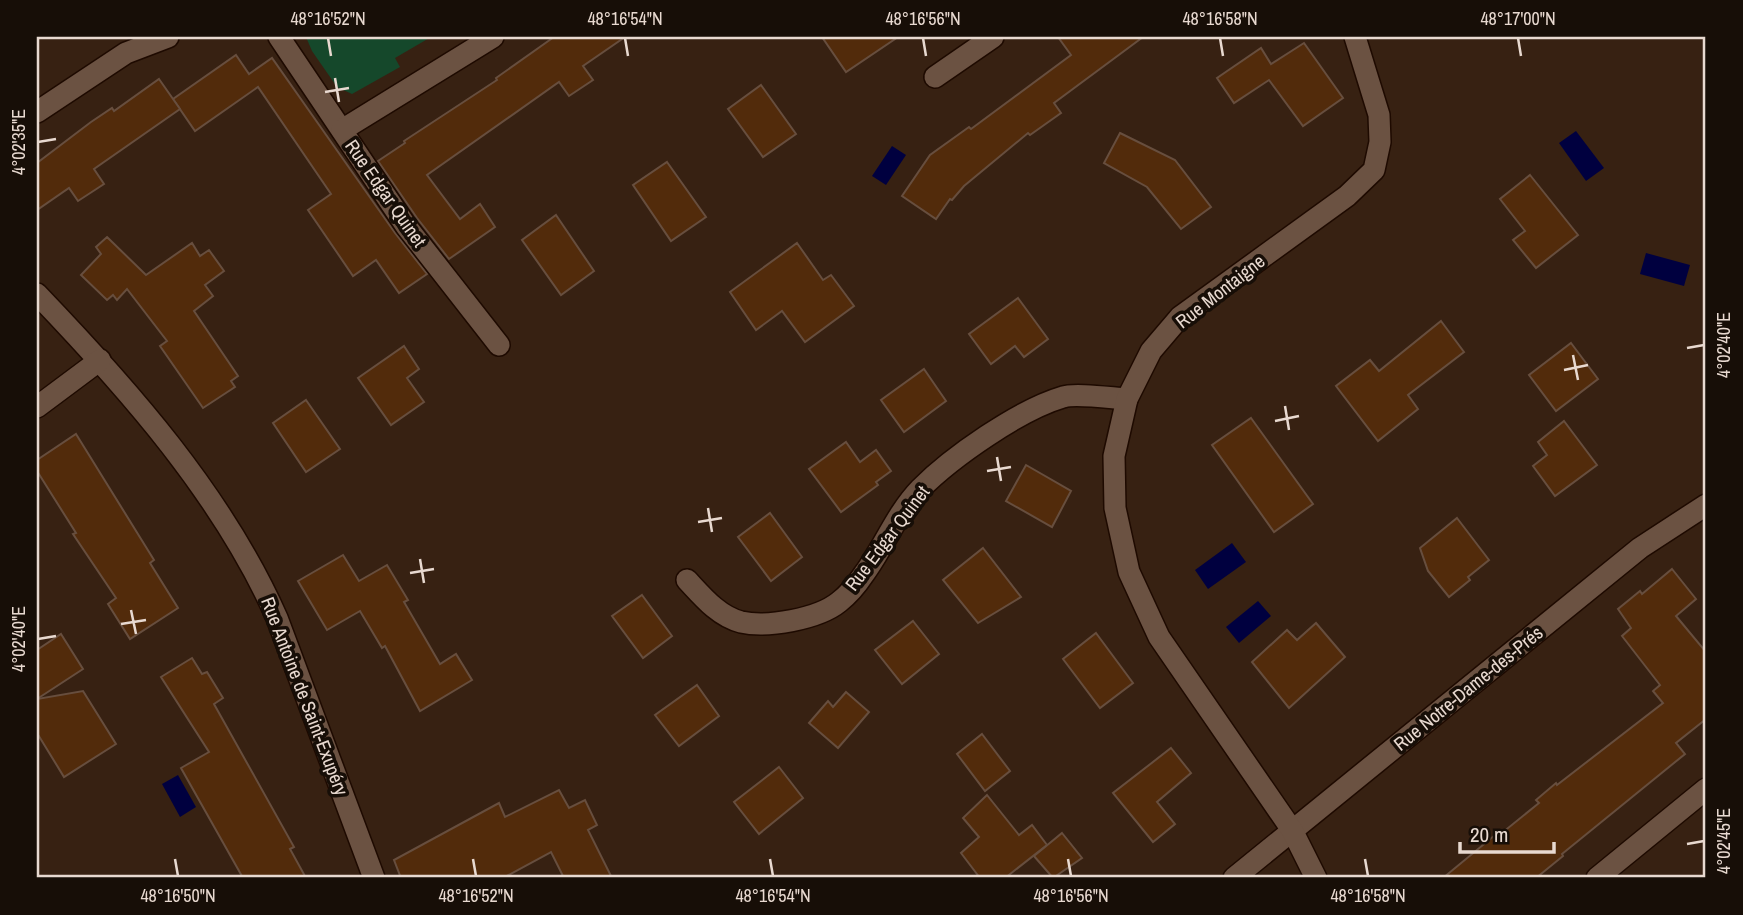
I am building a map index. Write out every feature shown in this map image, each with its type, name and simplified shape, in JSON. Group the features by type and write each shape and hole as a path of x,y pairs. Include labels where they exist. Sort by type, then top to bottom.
{"street":[{"path":"37,112 126,53 168,37"},
{"name":"Rue Edgar Quinet","path":"279,37 407,226 499,345"},
{"path":"342,130 493,37"},
{"path":"935,77 993,37"},
{"name":"Rue Montaigne","path":"1316,878 1292,830 1159,637 1129,572 1115,508 1114,456 1126,399 1151,351 1180,317 1347,196 1374,170 1380,142 1379,115 1355,37"},
{"name":"Rue Antoine de Saint-Exupéry","path":"37,294 100,360 155,426 206,495 262,585 277,618 374,878"},
{"path":"37,407 100,360"},
{"name":"Rue Edgar Quinet","path":"687,580 711,606 741,622 774,623 812,616 838,603 864,575 889,531 919,490 952,461 1006,423 1064,396 1126,399"},
{"name":"Rue Notre-Dame-des-Prés","path":"1234,878 1640,548 1706,505"},
{"path":"1597,878 1706,789"}],"green space":[{"path":"306,37 431,37 395,58 400,67 352,94 337,87 312,51"}],"shaded area":[{"path":"1576,131 1604,168 1586,181 1559,143"},
{"path":"892,146 906,155 886,185 872,176"},
{"path":"1646,253 1690,265 1684,286 1640,274"},
{"path":"1232,543 1246,562 1208,589 1195,570"},
{"path":"1258,601 1271,616 1239,643 1226,627"},
{"path":"178,775 196,807 180,817 162,784"}],"building":[{"path":"554,37 625,37 583,66 593,80 569,96 559,82 427,175 460,219 480,204 495,227 449,259 378,161 497,80 496,78"},
{"path":"822,37 898,37 846,72"},
{"path":"1058,37 1143,37 1054,103 1061,113 1030,135 1028,133 964,186 950,199 936,219 902,196 930,155 969,127 971,129 1071,55"},
{"path":"1304,43 1343,98 1303,126 1269,80 1234,103 1217,78 1261,48 1271,64"},
{"path":"236,55 249,74 272,58 427,274 399,293 376,260 353,276 308,210 331,194 258,87 195,131 173,99"},
{"path":"159,79 180,109 94,169 104,184 78,201 69,188 37,210 37,163 91,122 112,108 114,111"},
{"path":"761,85 796,134 763,157 728,109"},
{"path":"1120,133 1175,160 1211,207 1181,229 1147,187 1104,163"},
{"path":"667,162 706,217 671,241 633,185"},
{"path":"1530,175 1578,235 1536,268 1513,240 1525,231 1500,199"},
{"path":"556,215 594,271 561,295 522,240"},
{"path":"107,237 146,275 192,243 200,256 209,250 224,271 205,285 213,296 194,311 238,376 231,381 235,387 203,408 160,346 167,341 127,289 117,300 113,295 107,300 81,275 101,254 96,247"},
{"path":"797,243 823,280 831,275 854,306 805,342 782,311 756,330 730,292"},
{"path":"1018,298 1048,339 1024,357 1015,346 991,364 969,334"},
{"path":"1441,321 1464,352 1408,395 1418,409 1378,441 1336,386 1370,360 1379,371"},
{"path":"1571,343 1598,379 1556,411 1529,375"},
{"path":"404,346 419,369 407,378 424,402 391,425 358,378"},
{"path":"924,369 946,401 904,432 881,400"},
{"path":"306,400 340,449 306,472 273,423"},
{"path":"1251,418 1313,504 1274,532 1212,445"},
{"path":"1564,421 1597,465 1555,496 1533,466 1547,455 1538,442"},
{"path":"76,434 154,560 150,563 178,608 130,639 108,604 116,598 73,534 76,533 37,471 37,460"},
{"path":"846,442 860,462 876,450 891,471 876,482 878,485 841,512 809,469"},
{"path":"1026,465 1071,491 1052,527 1006,501"},
{"path":"770,513 802,557 771,581 738,537"},
{"path":"1457,518 1489,560 1449,597 1428,571 1420,548"},
{"path":"983,548 1021,597 978,623 943,580"},
{"path":"343,555 359,581 387,565 408,600 404,602 440,664 456,654 472,680 420,711 385,646 382,648 360,611 327,630 298,581"},
{"path":"1672,569 1696,599 1676,616 1706,652 1706,719 1676,743 1685,754 1536,878 1443,878 1539,803 1536,800 1556,783 1557,785 1663,703 1653,691 1660,685 1622,636 1631,628 1618,609 1640,591 1642,594"},
{"path":"642,595 672,636 643,658 612,616"},
{"path":"913,621 939,654 902,684 875,650"},
{"path":"1316,623 1345,657 1289,708 1252,662 1287,630 1297,640"},
{"path":"1096,633 1133,683 1100,708 1063,659"},
{"path":"61,634 83,669 37,699 37,650"},
{"path":"192,658 202,674 207,672 223,698 214,704 294,847 290,849 306,878 243,878 181,768 209,752 161,677"},
{"path":"697,685 719,716 679,746 655,715"},
{"path":"83,691 116,744 64,777 37,733 37,699"},
{"path":"846,692 869,712 838,748 809,723 828,701 833,707"},
{"path":"982,734 1010,771 985,791 957,754"},
{"path":"1171,748 1191,773 1157,802 1175,824 1153,842 1113,793"},
{"path":"779,767 803,798 759,834 734,802"},
{"path":"559,790 569,808 585,800 597,825 588,830 612,878 564,878 551,852 503,878 401,878 394,860 499,803 505,817"},
{"path":"987,795 1019,835 1032,825 1047,845 1005,878 980,878 961,853 979,837 963,818"},
{"path":"1062,833 1082,858 1053,878 1034,856"}]}
